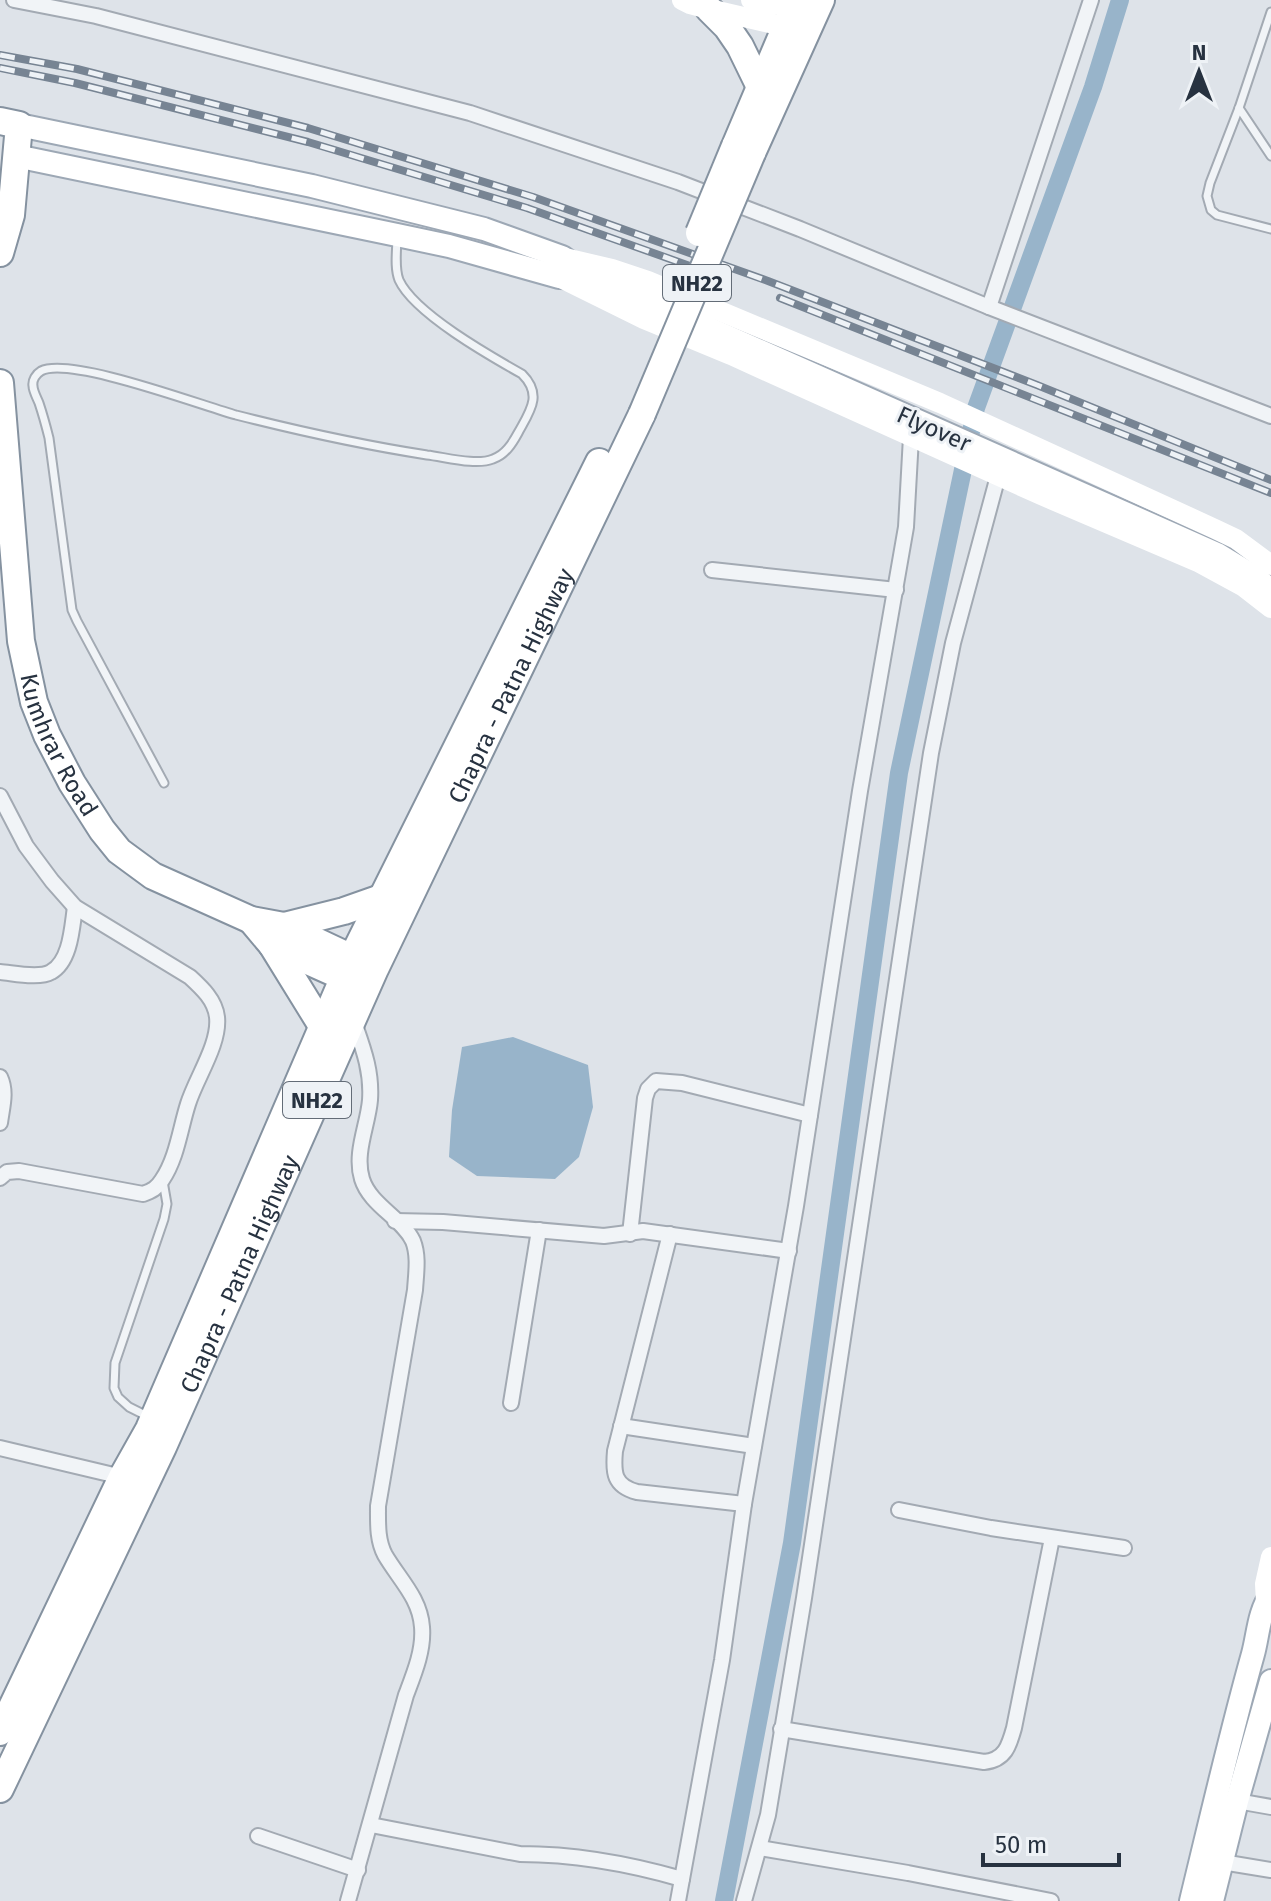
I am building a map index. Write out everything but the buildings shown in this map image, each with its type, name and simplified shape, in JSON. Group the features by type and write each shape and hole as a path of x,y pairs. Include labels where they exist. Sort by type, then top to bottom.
{"highway":[{"path":"709,9 740,46 760,87"},
{"name":"NH22","path":"743,149 760,87 804,13"},
{"name":"NH22","path":"635,410 743,149 804,13"},
{"path":"0,253 11,215 10,123"},
{"name":"Kumhrar Road","path":"0,383 21,641 34,702 47,735 80,795 119,851 153,876 359,973"},
{"name":"Chapra - Patna Highway","path":"0,1789 163,1447 353,1019 359,973 381,898 635,410"},
{"name":"Chapra - Patna Highway","path":"0,1732 122,1477 154,1419 322,1026 359,973 635,410"},
{"path":"322,1026 278,935 381,898"}],"main road":[{"path":"10,123 312,186 484,229 560,267"},
{"path":"8,154 560,267"},
{"name":"Flyover","path":"560,267 706,327 1217,554 1271,590"},
{"path":"1191,1901 1234,1721 1268,1599"},
{"path":"1212,1901 1271,1683"}],"street":[{"path":"14,0 96,16 470,113 678,182 1271,416"},
{"path":"682,0 709,9 804,13"},
{"path":"751,0 804,13"},
{"path":"989,307 1091,0"},
{"path":"560,267 612,269 648,281 940,403 1236,539 1271,565"},
{"path":"560,267 644,319 1198,562 1244,587 1271,608"},
{"path":"678,1901 722,1660 744,1504 789,1251 860,791 896,590 906,527 911,437"},
{"path":"744,1901 768,1815 804,1598 931,753 991,472"},
{"path":"712,570 896,590"},
{"path":"0,796 26,846 75,907 190,977 213,1004 217,1017 216,1032 188,1103 172,1160 163,1179 152,1191 143,1194 19,1171 7,1172 0,1178"},
{"path":"0,972 33,976 51,972 62,961 69,946 75,907"},
{"path":"348,1901 421,1650 423,1631 421,1616 411,1592 385,1555 379,1540 378,1524 379,1495 416,1281 416,1255 412,1239 371,1196 362,1179 360,1153 370,1100 370,1082 368,1061 353,1019"},
{"path":"0,1077 4,1096 0,1123"},
{"path":"630,1234 641,1121 648,1089 656,1081 682,1083 810,1115"},
{"path":"395,1221 443,1222 604,1236 643,1231 789,1251"},
{"path":"511,1403 539,1230"},
{"path":"670,1234 621,1426 614,1467 617,1480 625,1489 648,1494 744,1504"},
{"path":"621,1426 754,1446"},
{"path":"0,1448 122,1477"},
{"path":"899,1510 1124,1548"},
{"path":"781,1729 984,1762 1004,1755 1014,1728 1052,1538"},
{"path":"1268,1599 1265,1584 1271,1557"},
{"path":"1237,1801 1271,1807"},
{"path":"371,1825 520,1854 590,1859 682,1879"},
{"path":"258,1836 358,1870"},
{"path":"760,1848 1051,1901"},
{"path":"1222,1862 1271,1870"}],"lane":[{"path":"1271,12 1207,196 1211,210 1217,215 1271,229"},
{"path":"1239,108 1271,156"},
{"path":"164,783 72,610 49,438 32,385 34,377 42,371 56,368 76,371 151,388 232,414 365,445 463,460 492,460 512,444 528,415 533,401 531,383 522,374 442,323 410,296 397,269 397,235"},
{"path":"154,1419 129,1407 118,1397 114,1376 118,1351 164,1219 167,1204 163,1179"}],"water":[{"path":"513,1037 588,1065 593,1107 579,1157 555,1179 477,1176 449,1157 452,1110 462,1047"}],"waterway":[{"path":"724,1901 792,1543 899,773 976,408 1093,87 1120,0"}],"railway":[{"path":"0,55 77,69 308,128 533,197 768,281 1271,480"},
{"path":"0,68 75,83 308,142 527,208 701,270"},
{"path":"780,298 1271,493"}]}
